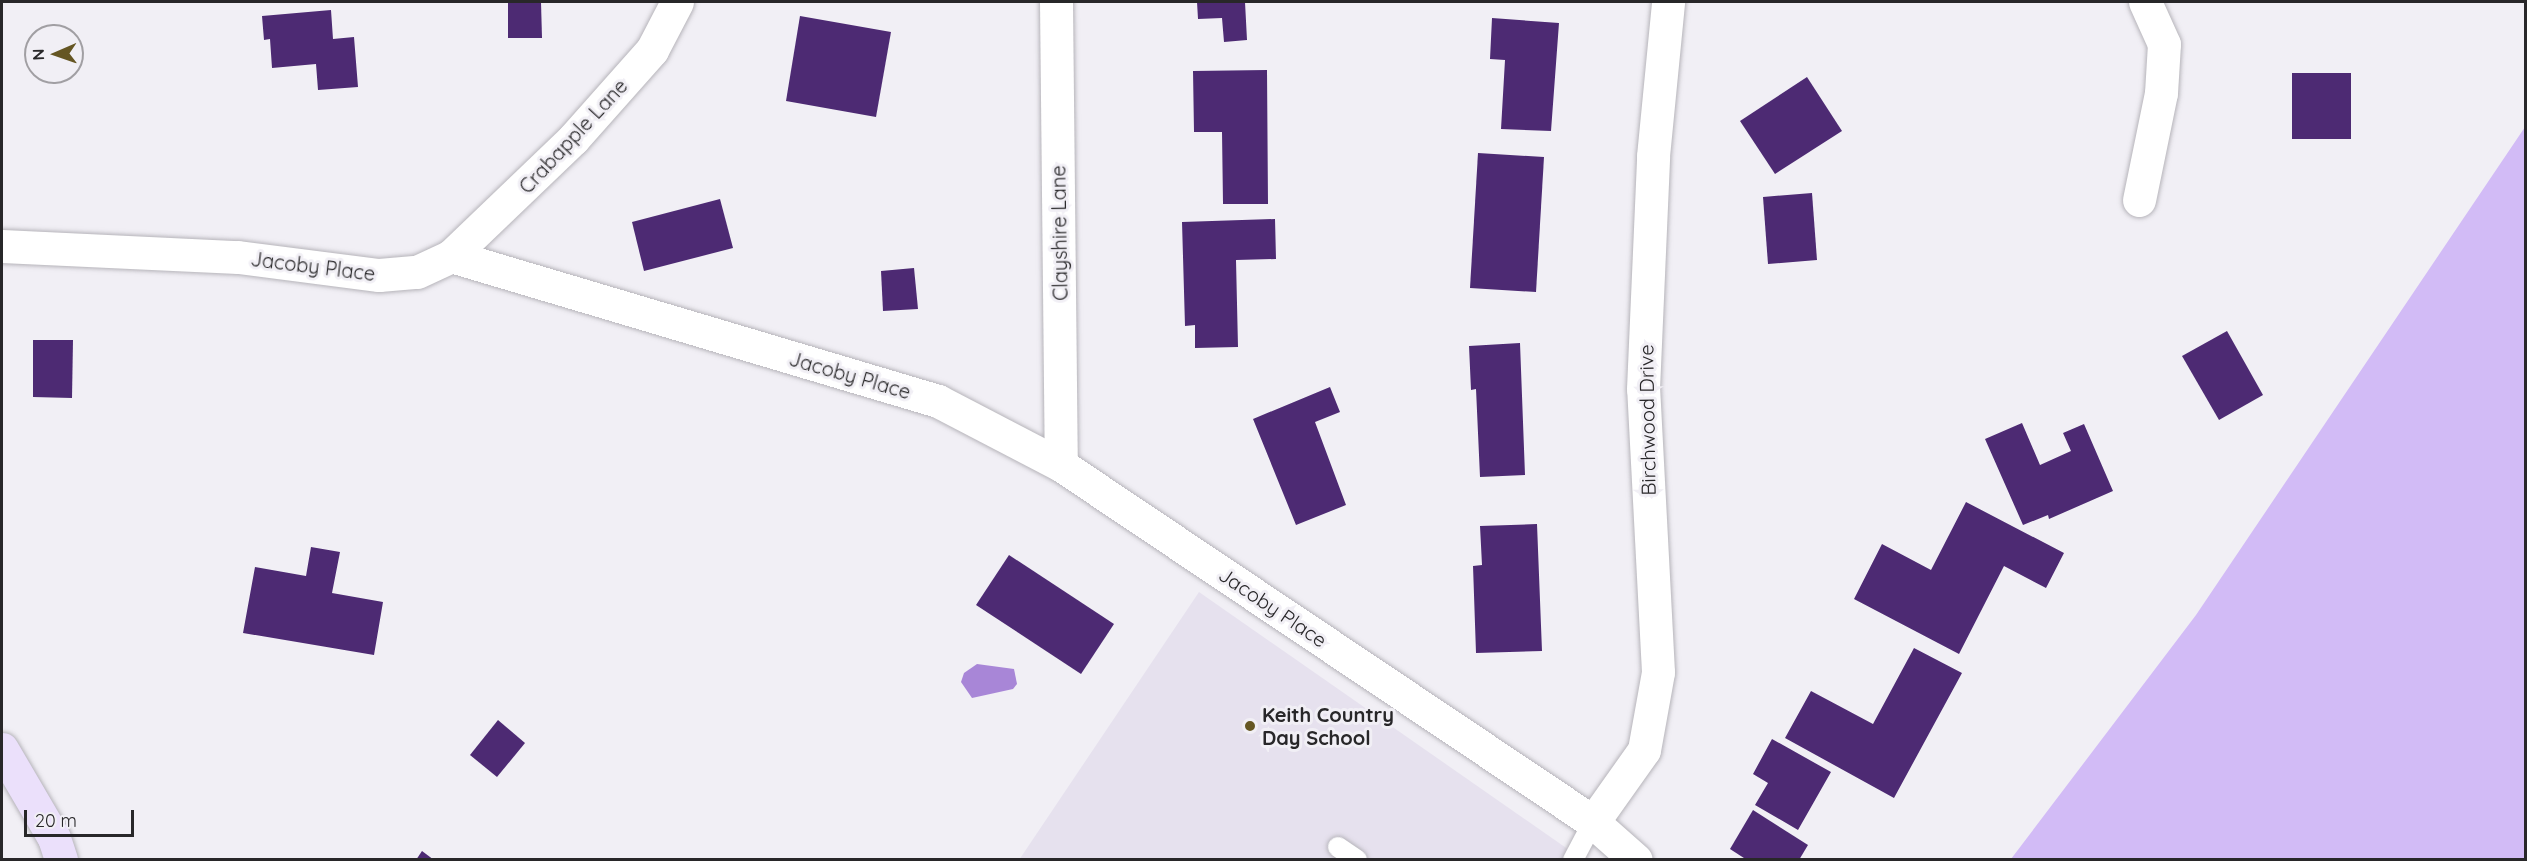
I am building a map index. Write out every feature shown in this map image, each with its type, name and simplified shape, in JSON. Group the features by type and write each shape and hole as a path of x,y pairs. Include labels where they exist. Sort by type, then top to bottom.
{"main road":[{"path":"2,749 54,838 61,860"}],"street":[{"name":"Crabapple Lane","path":"451,256 573,140 652,50 677,2"},
{"name":"Clayshire Lane","path":"1056,2 1061,465"},
{"name":"Birchwood Drive","path":"1593,822 1644,750 1658,672 1643,388 1653,156 1668,2"},
{"path":"2139,200 2161,93 2164,44 2145,2"},
{"name":"Jacoby Place","path":"2,246 147,250 379,275 417,272 451,256 938,401 1061,465 1593,822 1636,860"}],"lane":[{"path":"1573,860 1593,822"},
{"path":"1338,847 1357,860"}],"shaded area":[{"path":"2525,127 2525,859 2011,859 2196,615"},
{"name":"Keith Country Day School","path":"1199,592 1582,859 1019,860"},
{"path":"977,664 1014,669 1017,684 1013,689 972,698 961,682 964,673"}],"building":[{"path":"508,2 541,2 542,38 508,38"},
{"path":"1197,2 1245,2 1247,40 1224,42 1222,18 1198,19"},
{"path":"331,10 333,39 354,37 358,87 318,90 316,64 272,68 270,39 264,40 262,16"},
{"path":"800,16 891,32 876,117 786,101"},
{"path":"1492,18 1559,23 1551,131 1501,129 1505,60 1490,59"},
{"path":"1267,70 1268,204 1223,204 1222,132 1194,132 1193,71"},
{"path":"2292,73 2351,73 2351,139 2292,139"},
{"path":"1807,77 1842,131 1775,174 1740,121"},
{"path":"1478,153 1544,157 1536,292 1470,288"},
{"path":"1812,193 1817,260 1768,264 1763,197"},
{"path":"720,199 733,248 644,271 632,222"},
{"path":"1275,219 1276,259 1236,260 1238,347 1195,348 1195,325 1185,326 1182,222"},
{"path":"914,268 918,309 883,311 881,271"},
{"path":"2227,331 2263,395 2219,420 2182,356"},
{"path":"33,340 73,340 72,398 33,397"},
{"path":"1520,343 1525,475 1480,477 1476,389 1471,390 1469,346"},
{"path":"1330,387 1340,412 1315,422 1346,505 1296,525 1253,419"},
{"path":"2022,423 2040,465 2071,451 2063,433 2084,424 2113,491 2049,519 2048,515 2023,525 1985,439"},
{"path":"1966,502 2064,553 2046,588 2004,566 1959,654 1854,599 1882,544 1931,570"},
{"path":"1537,524 1542,651 1476,653 1473,566 1482,565 1480,526"},
{"path":"311,547 340,552 332,593 383,602 374,655 243,633 255,567 306,576"},
{"path":"1009,555 1114,624 1081,674 976,605"},
{"path":"1914,648 1962,673 1894,798 1785,738 1811,691 1873,724"},
{"path":"498,720 525,743 497,777 470,755"},
{"path":"1772,739 1831,772 1798,830 1755,805 1768,783 1753,774"},
{"path":"1753,810 1808,845 1799,860 1747,860 1730,849"},
{"path":"422,851 434,860 416,860"}],"place":[{"name":"Keith Country Day School","path":"1250,726"}]}
